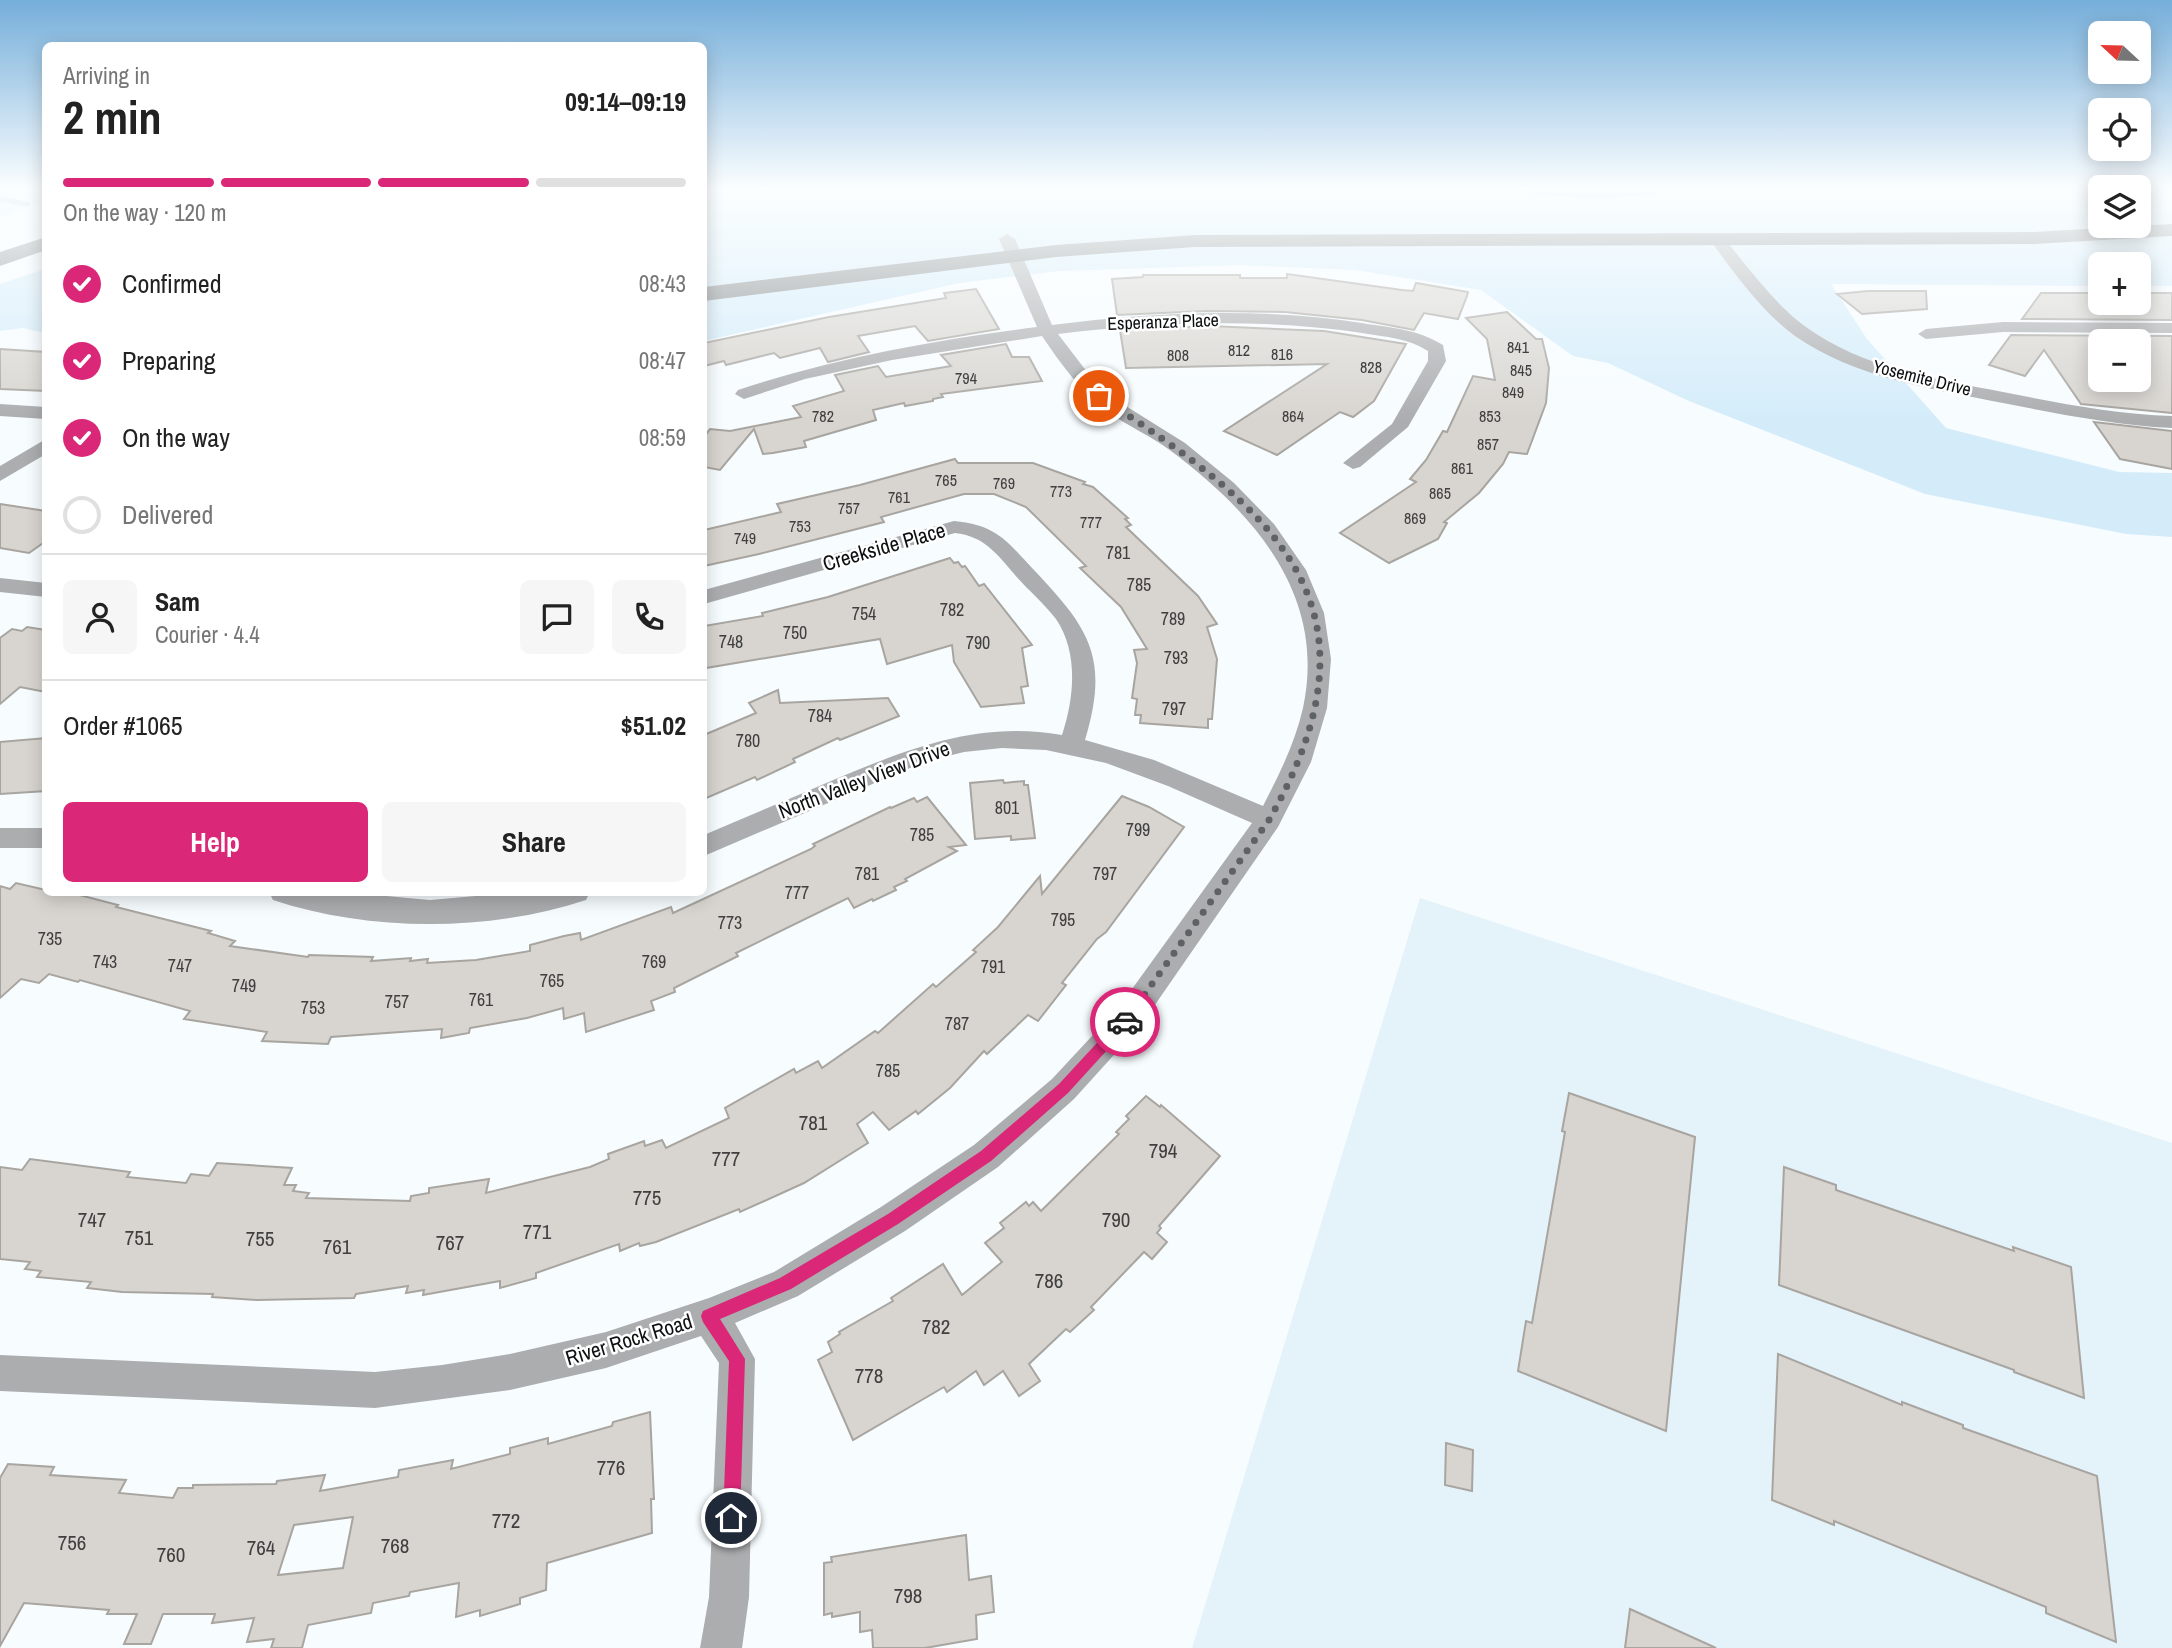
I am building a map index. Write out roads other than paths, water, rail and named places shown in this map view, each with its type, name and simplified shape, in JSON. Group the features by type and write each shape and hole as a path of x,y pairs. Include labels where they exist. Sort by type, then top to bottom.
{"main road":[{"path":"707,275 796,267"},
{"path":"707,294 885,267"}],"street":[{"name":"River Rock Road","path":"0,1373 375,1390 442,1383 565,1361 709,1316 786,1284 893,1219 986,1156 1063,1088 1130,1016 1269,820 1300,759 1317,703 1320,676 1319,640 1304,585 1280,543 1247,506 1178,447 1099,396 1046,330 1019,267"},
{"name":"Yosemite Drive","path":"1739,267 1777,314 1789,324 1818,343 1856,360 1922,380 2063,409 2172,422"},
{"name":"Esperanza Place","path":"744,394 800,375 842,365 1046,330 1116,322 1275,318 1399,333 1429,343 1437,349 1437,361 1399,427 1353,463"},
{"path":"1926,334 2003,327 2172,328"},
{"path":"0,410 42,413"},
{"path":"0,475 42,448"},
{"name":"Creekside Place","path":"707,596 954,527 973,528 992,536 1064,615 1077,637 1083,666 1083,696 1071,745"},
{"path":"0,585 42,590"},
{"name":"North Valley View Drive","path":"707,845 860,778 939,748 989,740 1016,739 1071,745 1133,764 1269,820"},
{"path":"0,838 42,838"},
{"path":"299,896 378,911 439,914 507,907 558,896"},
{"path":"709,1316 737,1359 729,1597 721,1648"}]}
